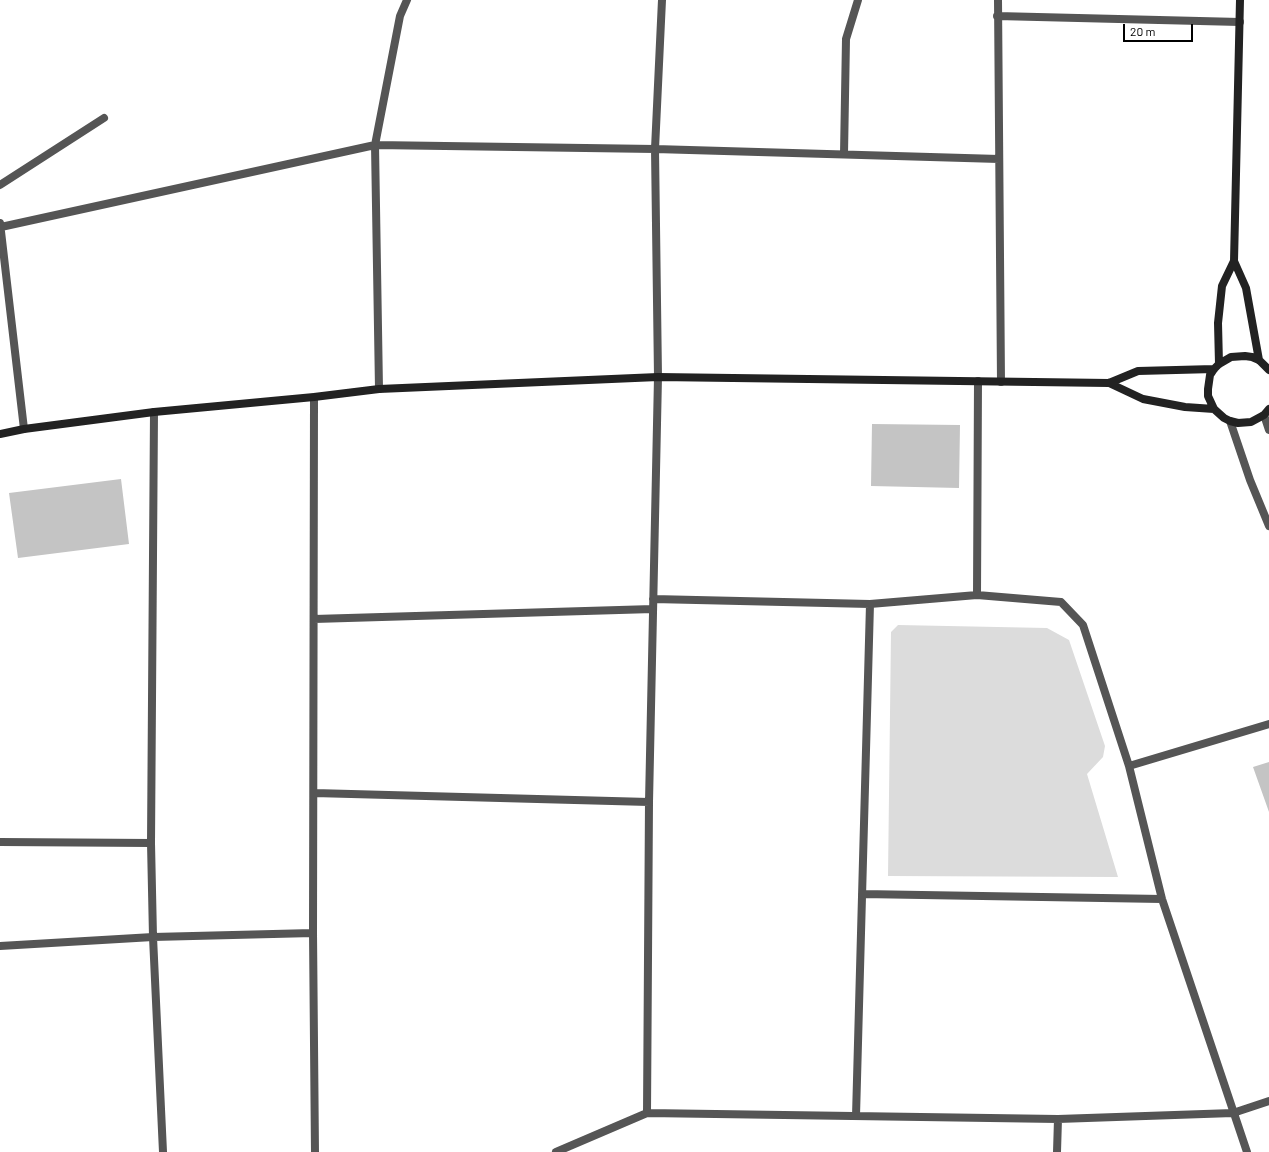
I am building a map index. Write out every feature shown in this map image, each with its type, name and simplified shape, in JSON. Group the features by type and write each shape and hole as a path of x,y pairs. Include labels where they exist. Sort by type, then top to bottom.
{"street":[{"path":"379,389 375,145 400,16 407,0"},
{"path":"647,1113 649,802 658,377 655,149 662,0"},
{"path":"844,154 846,39 858,0"},
{"path":"998,0 1002,382"},
{"path":"1216,367 1218,323 1222,286 1234,261 1240,0"},
{"path":"997,16 1240,22"},
{"path":"0,185 104,118"},
{"path":"24,429 2,259 0,224 375,145 655,149 999,159"},
{"path":"1234,261 1246,288 1259,360"},
{"path":"1268,410 1252,422 1238,423 1230,421 1214,409 1208,396 1208,389 1210,375 1216,367 1231,357 1245,356 1259,360 1269,370"},
{"path":"0,434 24,429 154,412 314,397 379,389 658,377 1109,383 1138,371 1216,367"},
{"path":"977,595 978,381"},
{"path":"1109,383 1143,399 1185,407 1214,409"},
{"path":"314,397 313,933 315,1152"},
{"path":"1268,410 1269,430"},
{"path":"154,412 153,937 163,1152"},
{"path":"1230,421 1250,480 1269,526"},
{"path":"653,599 870,604 977,595 1061,602 1083,625 1129,766 1162,899 1247,1152"},
{"path":"856,1116 870,604"},
{"path":"314,619 653,609"},
{"path":"1129,766 1269,724"},
{"path":"314,793 649,802"},
{"path":"0,842 152,843"},
{"path":"862,894 1162,899"},
{"path":"0,946 153,937 313,933"},
{"path":"556,1152 647,1113 1058,1119 1233,1113 1269,1101"},
{"path":"1057,1152 1058,1119"}],"shaded area":[{"path":"898,625 1047,628 1069,640 1105,746 1103,757 1087,774 1118,877 888,876 891,632"}],"building":[{"path":"872,424 960,425 959,488 871,486"},
{"path":"121,479 129,544 18,558 9,493"},
{"path":"1269,762 1269,812 1253,767"}]}
